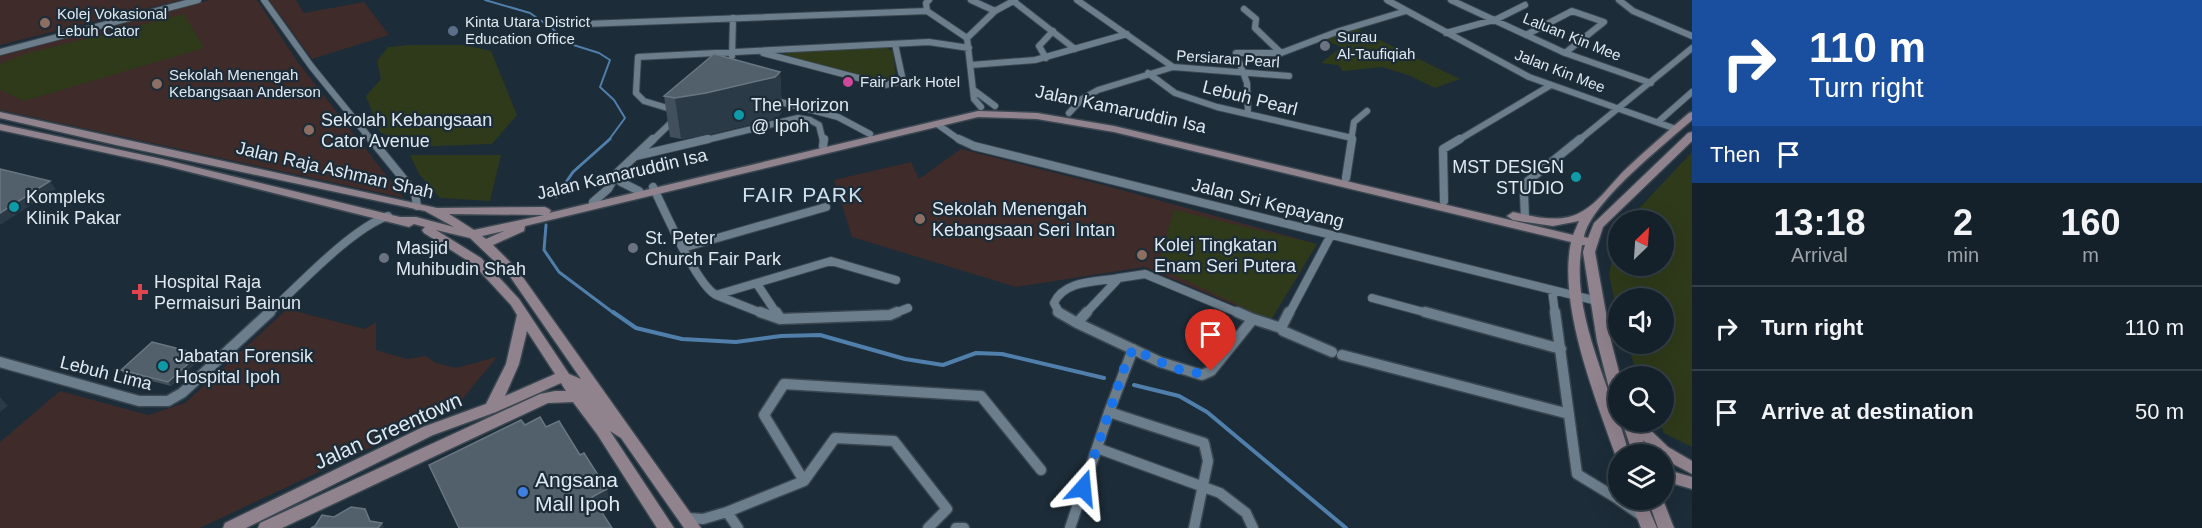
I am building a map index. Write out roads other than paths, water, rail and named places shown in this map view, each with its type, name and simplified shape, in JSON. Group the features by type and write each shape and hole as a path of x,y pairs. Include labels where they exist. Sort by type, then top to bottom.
{"main road":[{"name":"Jalan Kamaruddin Isa","path":"546,213 655,190 934,121 981,107 995,106 1047,109 1069,113 1507,215 1592,240"},
{"path":"981,107 1010,112"},
{"name":"Jalan Kamaruddin Isa","path":"467,233 639,191 655,190 870,134 978,114 1010,112 1133,133 1578,235"},
{"path":"1043,116 1069,113"},
{"name":"Jalan Raja Ashman Shah","path":"0,114 116,142 423,207 448,217 467,233 486,244 513,272 690,523"},
{"path":"1608,412 1592,369 1578,296 1574,248 1578,235 1597,207 1632,169 1692,115"},
{"path":"1676,129 1692,127"},
{"name":"Jalan Raja Ashman Shah","path":"0,128 162,162 388,216 430,231 477,261 515,302 666,528"},
{"path":"1676,129 1681,135 1674,143 1677,149"},
{"path":"1609,366 1589,252 1592,240 1598,226 1692,135"},
{"path":"1632,169 1662,164"},
{"path":"423,207 465,212 546,213"},
{"path":"1507,215 1568,222 1579,219 1597,207"},
{"path":"486,244 546,213"},
{"path":"403,220 467,233 466,243 477,251 506,283 515,302"},
{"path":"491,408 509,378 524,316"},
{"path":"563,376 577,383 606,421 630,436"},
{"name":"Jalan Greentown","path":"240,526 428,431 491,408 563,376"},
{"name":"Jalan Greentown","path":"266,528 545,398 555,396 577,398"},
{"path":"1642,432 1663,451 1692,468"},
{"path":"1674,470 1692,475"},
{"path":"1674,478 1692,483"},
{"path":"1643,510 1650,525"},
{"path":"1648,510 1650,525"},
{"path":"1660,510 1666,528"}],"street":[{"path":"0,50 186,0"},
{"path":"0,50 198,0"},
{"path":"264,0 310,66 415,193 423,207"},
{"path":"927,10 926,3 929,0"},
{"path":"971,0 995,11"},
{"path":"967,38 995,11 1013,0 1075,49"},
{"path":"1077,0 1173,67"},
{"name":"Jalan Kin Mee","path":"1387,0 1529,76 1676,129"},
{"name":"Laluan Kin Mee","path":"1451,0 1565,53 1651,83"},
{"path":"1619,0 1633,11 1692,36"},
{"path":"1446,33 1497,20 1526,5"},
{"path":"1244,9 1256,19 1257,31 1281,53"},
{"path":"585,24 927,10 967,38 975,102 981,107"},
{"path":"1248,114 1251,97 1245,73 1236,53 1281,53 1406,11"},
{"path":"1526,35 1572,11 1604,22 1565,53"},
{"path":"729,65 733,52 733,18"},
{"path":"1046,57 1039,46 1053,31"},
{"path":"971,65 1010,63 1046,57 1127,34"},
{"path":"682,113 644,101 636,93 638,57 929,42 969,48"},
{"path":"755,51 885,85 903,81 895,44"},
{"path":"1525,218 1524,194 1528,181 1692,48"},
{"path":"708,53 709,64"},
{"name":"Persiaran Pearl","path":"1069,113 1082,99 1098,90 1173,67 1289,76"},
{"name":"Lebuh Pearl","path":"1148,74 1166,88 1180,95 1248,114 1352,138"},
{"path":"1444,201 1443,149 1551,85"},
{"path":"975,91 989,104 995,106"},
{"path":"1658,122 1692,92"},
{"path":"761,97 848,121 862,127 870,134"},
{"path":"1346,178 1354,122 1367,111"},
{"path":"593,202 608,189 617,173 634,156 682,113"},
{"path":"634,156 798,118 810,119 820,125 824,133 823,146"},
{"name":"Jalan Sri Kepayang","path":"934,121 960,140 974,146 1596,301"},
{"path":"617,173 621,182 639,191"},
{"path":"655,190 709,291 716,295 743,307 780,318 890,315 908,308"},
{"path":"686,247 826,207"},
{"name":"Lebuh Lima","path":"0,362 140,401 168,401 182,393 348,241 373,221 388,216"},
{"path":"1281,328 1331,235"},
{"path":"716,295 831,261 896,280"},
{"path":"1253,319 1211,371 1203,375 1191,373 1133,349 1056,314 1054,304 1065,289 1078,284 1145,274 1253,319 1281,328 1283,331 1337,353 1569,414"},
{"path":"1077,323 1119,278"},
{"path":"757,284 780,318"},
{"path":"1552,290 1576,474 1608,493"},
{"path":"1372,298 1561,349"},
{"path":"1070,528 1126,363 1133,349"},
{"path":"804,482 764,415 784,384 981,396 1041,470"},
{"path":"1109,412 1204,444 1208,453 1208,461 1194,528"},
{"path":"690,523 727,512 804,482 835,438 894,441 948,509 928,528"},
{"path":"1097,448 1220,493 1246,513 1253,528"},
{"path":"1632,510 1650,525"},
{"path":"727,512 738,528"},
{"path":"956,528 964,528"}],"waterway":[{"path":"485,0 530,13 553,29 564,42 599,53 610,60 600,87 614,100 625,118 608,140"},
{"path":"556,197 573,172 608,140"},
{"path":"546,225 544,250 559,272 615,314"},
{"path":"613,312 636,328 682,339 736,342 781,336 820,335 905,359 943,365 976,353 1002,354 1104,378"},
{"path":"1134,385 1179,396 1207,412 1346,528"}],"place":[{"name":"Kolej Vokasional Lebuh Cator","path":"45,23"},
{"name":"Kinta Utara District Education Office","path":"453,31"},
{"name":"Surau Al-Taufiqiah","path":"1325,46"},
{"name":"Fair Park Hotel","path":"848,82"},
{"name":"Sekolah Menengah Kebangsaan Anderson","path":"157,84"},
{"name":"The Horizon @ Ipoh","path":"739,115"},
{"name":"Sekolah Kebangsaan Cator Avenue","path":"309,130"},
{"name":"MST DESIGN STUDIO","path":"1576,177"},
{"name":"Kompleks Klinik Pakar","path":"14,207"},
{"name":"Sekolah Menengah Kebangsaan Seri Intan","path":"920,219"},
{"name":"St. Peter Church Fair Park","path":"633,248"},
{"name":"Kolej Tingkatan Enam Seri Putera","path":"1142,255"},
{"name":"Masjid Muhibudin Shah","path":"384,258"},
{"name":"Hospital Raja Permaisuri Bainun","path":"140,292"},
{"name":"Jabatan Forensik Hospital Ipoh","path":"163,366"},
{"name":"Angsana Mall Ipoh","path":"523,492"}],"district":[{"name":"FAIR PARK","path":"803,195"}]}
